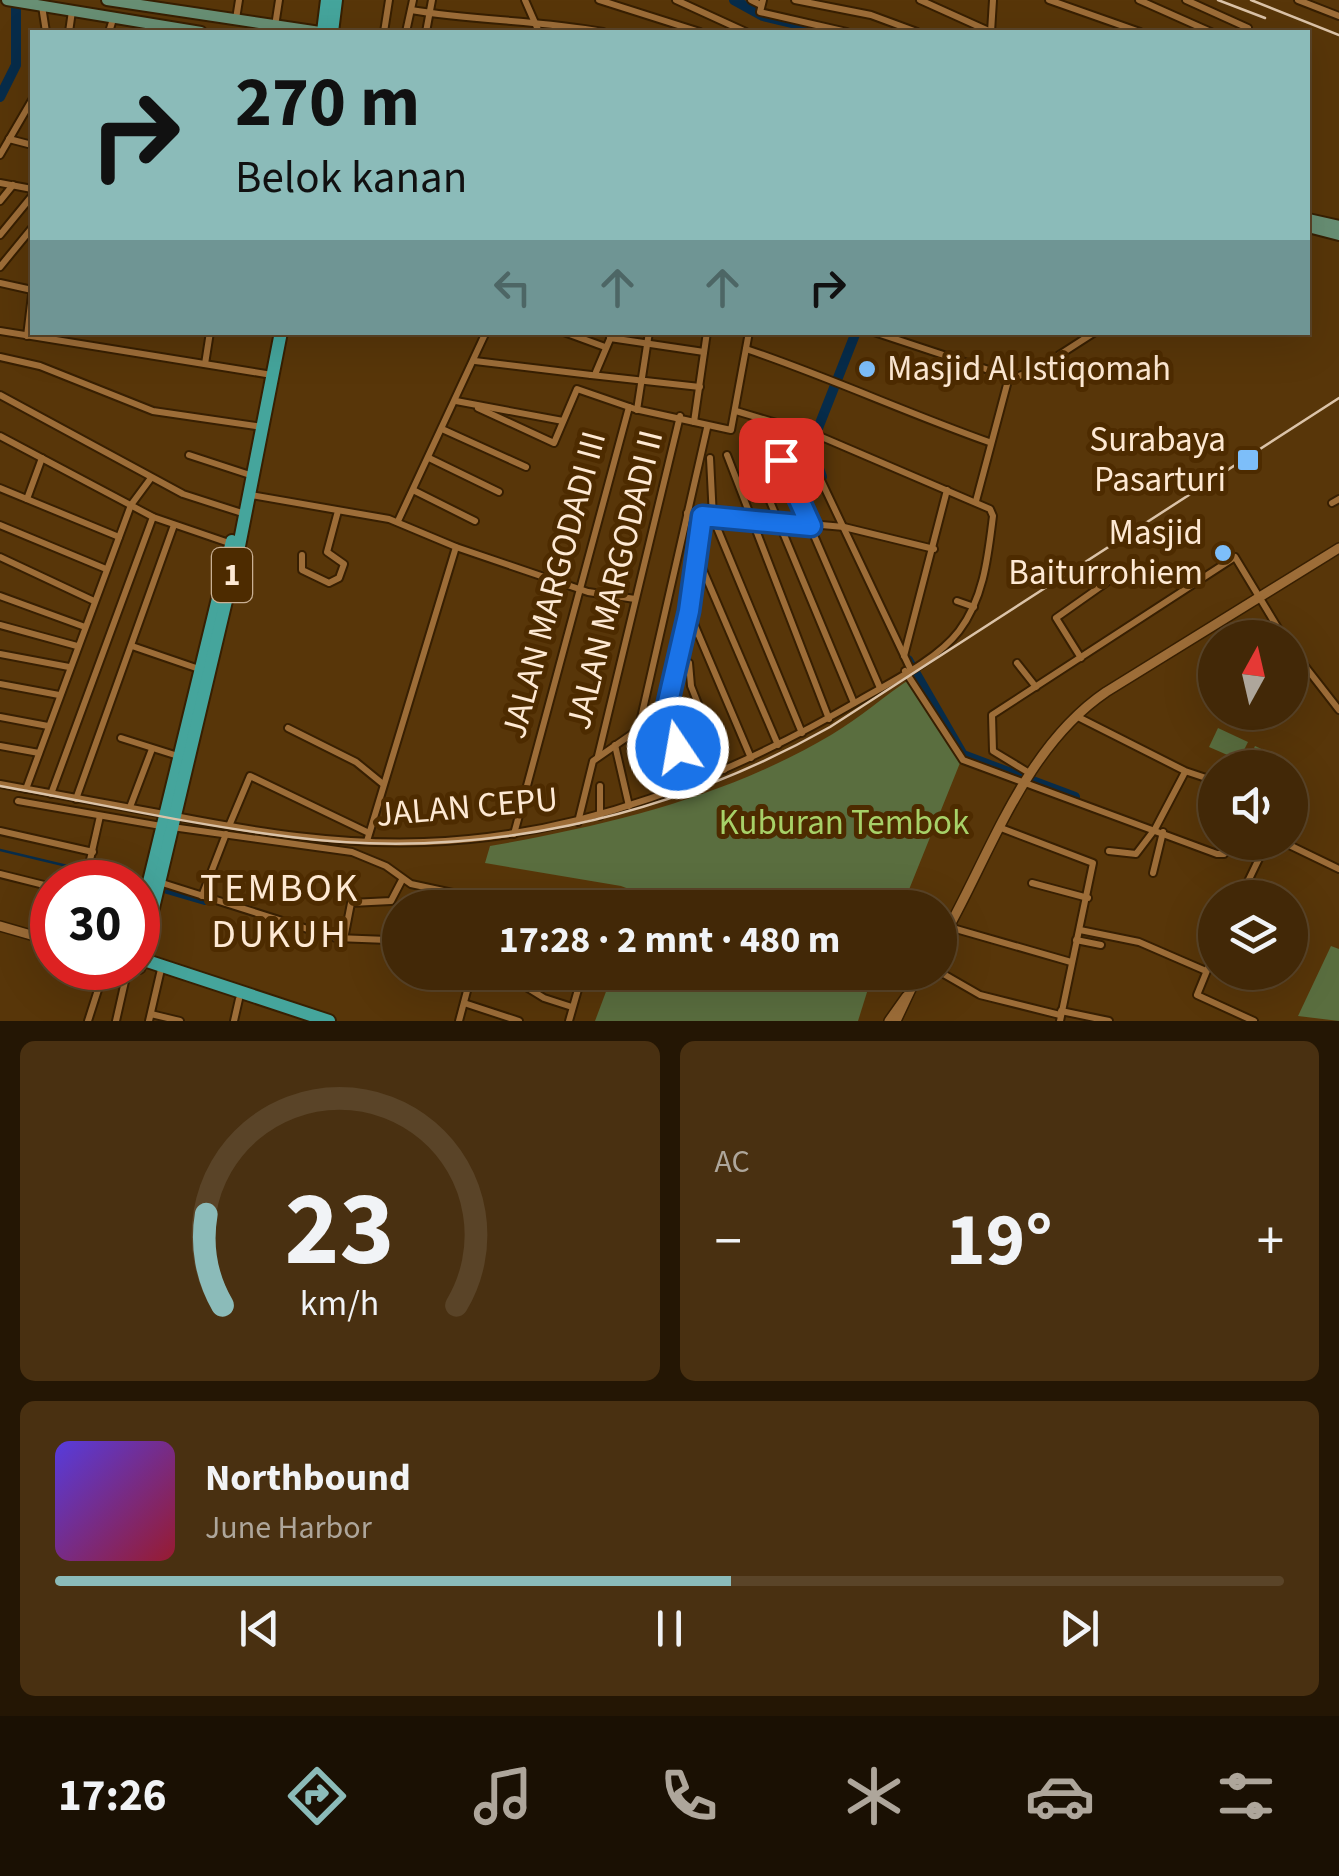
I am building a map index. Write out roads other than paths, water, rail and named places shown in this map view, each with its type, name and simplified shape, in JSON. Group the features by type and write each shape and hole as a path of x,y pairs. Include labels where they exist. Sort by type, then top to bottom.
{"highway":[{"path":"322,30 327,0"},
{"path":"332,30 336,0"},
{"name":"1","path":"160,868 178,756 199,668 215,627 277,335"},
{"name":"1","path":"156,860 250,494 277,335"},
{"path":"161,969 304,1021"},
{"path":"161,969 329,1021"}],"main road":[{"path":"7,0 55,4 151,28 179,30"},
{"path":"115,1 159,4 196,14 306,30"},
{"path":"1310,219 1339,226"},
{"path":"1310,228 1339,236"}],"street":[{"path":"196,14 200,0"},
{"path":"236,20 238,0"},
{"path":"275,26 279,0"},
{"path":"384,30 388,0"},
{"path":"406,30 413,0"},
{"path":"426,30 432,0"},
{"path":"526,0 538,30"},
{"path":"600,0 694,30"},
{"path":"676,0 742,30"},
{"path":"751,0 762,2 760,12 796,28 821,30"},
{"path":"795,0 870,15 911,30"},
{"path":"920,0 987,30"},
{"path":"991,30 993,0"},
{"path":"1050,0 1134,30"},
{"path":"1139,0 1206,30"},
{"path":"1186,0 1248,28"},
{"path":"1298,0 1339,16"},
{"path":"37,5 45,30"},
{"path":"411,10 492,20 536,20 592,30"},
{"path":"69,30 72,11"},
{"path":"111,30 114,18"},
{"path":"492,20 493,30"},
{"path":"513,30 514,21"},
{"path":"0,156 30,103"},
{"path":"9,139 30,144"},
{"path":"0,183 30,189"},
{"path":"0,201 13,186"},
{"path":"0,234 30,198"},
{"path":"0,268 30,230"},
{"path":"0,283 30,291"},
{"path":"27,336 30,310"},
{"path":"0,332 266,374"},
{"path":"205,364 210,335"},
{"path":"398,522 485,335"},
{"path":"572,335 605,347"},
{"path":"456,401 554,443 611,335 704,352"},
{"name":"JALAN MARGODADI III","path":"514,834 579,588 643,379 648,335"},
{"path":"694,422 707,335"},
{"path":"581,391 633,409 680,416 707,428 731,430 748,335"},
{"path":"883,335 1010,377 1028,374 1089,335"},
{"path":"746,349 837,380 990,442"},
{"path":"0,357 40,366 154,411 256,426"},
{"path":"474,362 700,387"},
{"path":"976,501 1010,377"},
{"path":"0,395 53,420 151,478 239,512"},
{"path":"478,408 563,421"},
{"path":"736,410 814,435 976,501 993,516 974,607 957,600"},
{"name":"JALAN MARGODADI II","path":"578,822 592,764 598,756 680,416"},
{"path":"661,794 640,729 707,428"},
{"path":"442,429 526,467"},
{"path":"814,435 810,457 910,668 960,757 1198,845"},
{"path":"0,436 153,517 231,544"},
{"path":"189,455 247,474"},
{"path":"727,455 829,719"},
{"path":"27,499 42,458"},
{"path":"428,458 499,492"},
{"path":"710,458 714,518 802,733"},
{"path":"752,458 854,703"},
{"path":"781,460 880,688"},
{"path":"26,789 131,505 151,478"},
{"path":"0,488 119,537"},
{"path":"413,490 476,521"},
{"path":"905,655 947,490"},
{"path":"250,494 398,522 456,547 579,588 636,598"},
{"path":"302,554 302,570 329,583 339,578 344,564 327,552 338,511"},
{"path":"687,513 846,528 934,549"},
{"path":"689,785 668,712 689,611 702,516"},
{"path":"51,794 153,517"},
{"path":"0,525 106,569"},
{"path":"76,798 174,526"},
{"path":"202,896 251,776 368,837 456,547"},
{"path":"957,906 1028,779 1075,716 1106,692 1261,600 1339,548"},
{"path":"697,555 778,745"},
{"path":"0,557 94,601"},
{"path":"1028,779 993,752 991,718 1234,557 1273,620"},
{"path":"1081,658 1056,618 1107,582"},
{"path":"0,596 85,626"},
{"name":"JALAN CEPU","path":"167,821 227,830 435,842 514,834 578,822 689,785 829,719 954,637 974,607"},
{"path":"689,611 751,758"},
{"path":"0,625 77,646"},
{"path":"132,646 199,668"},
{"path":"0,654 69,668"},
{"path":"688,662 690,686 724,770"},
{"path":"1017,663 1036,687"},
{"path":"1308,670 1339,710"},
{"path":"0,684 59,694"},
{"path":"0,716 48,726"},
{"path":"1075,716 1198,775"},
{"path":"288,728 356,762 383,784"},
{"path":"598,756 640,729"},
{"path":"121,738 178,756"},
{"path":"615,745 629,806"},
{"path":"0,746 39,753"},
{"path":"130,807 152,749"},
{"path":"1152,873 1159,831 1185,771"},
{"path":"0,784 130,807 167,821"},
{"path":"600,786 600,816"},
{"path":"18,801 100,816 167,821"},
{"path":"91,860 100,816"},
{"path":"1001,828 1090,860 1094,866 1060,1015"},
{"path":"227,830 352,852 386,866 402,880 437,890"},
{"path":"0,831 93,852"},
{"path":"1109,851 1134,854 1159,831"},
{"path":"1308,854 1339,870"},
{"path":"0,874 30,882"},
{"path":"344,938 351,902 391,901 402,880"},
{"path":"1032,882 1088,898"},
{"path":"160,883 344,938 382,940"},
{"path":"957,928 1072,962"},
{"path":"1,930 30,937"},
{"path":"1080,930 1129,938 1198,968"},
{"path":"1076,940 1101,946"},
{"path":"161,969 150,1018 180,1021"},
{"path":"957,982 980,995 1060,1015 1109,1021"},
{"path":"88,1021 98,990"},
{"path":"116,1021 127,990"},
{"path":"460,1021 467,990"},
{"path":"531,990 572,1007"},
{"path":"569,1021 577,990"},
{"path":"893,1021 909,990"},
{"path":"1200,990 1198,996 1254,1021"},
{"path":"234,1021 239,999"},
{"path":"464,1003 519,1021"}],"waterway":[{"path":"0,97 16,65 16,0"},
{"path":"734,0 763,16 821,30"},
{"path":"822,477 811,446 855,335"},
{"path":"908,660 963,755 1075,797"},
{"path":"0,850 42,860"},
{"path":"164,888 205,900"}],"railway":[{"path":"1218,0 1265,18"},
{"path":"1251,0 1339,35"},
{"path":"0,786 218,826 361,843 431,843 500,837 569,826 637,809 768,759 830,727 1339,398"}],"place":[{"name":"Masjid Al Istiqomah","path":"867,369"},
{"name":"Surabaya Pasarturi","path":"1248,460"},
{"name":"Masjid Baiturrohiem","path":"1223,553"}],"district":[{"name":"TEMBOK DUKUH","path":"280,911"}],"park label":[{"name":"Kuburan Tembok","path":"844,823"}]}
